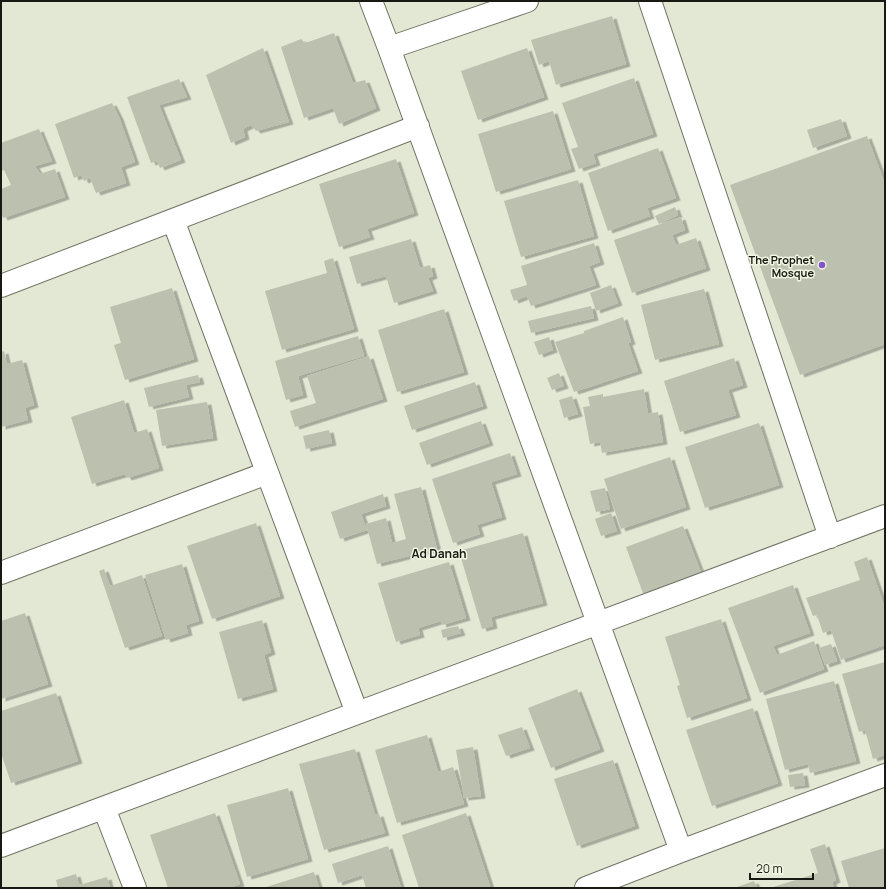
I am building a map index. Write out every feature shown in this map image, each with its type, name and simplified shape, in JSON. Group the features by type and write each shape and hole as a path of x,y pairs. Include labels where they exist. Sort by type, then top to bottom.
{"street":[{"path":"371,1 418,126 681,851"},
{"path":"389,48 527,1"},
{"path":"650,1 830,537"},
{"path":"1,286 418,126"},
{"path":"173,220 357,713"},
{"path":"1,573 267,473"},
{"path":"1,846 885,516"},
{"path":"586,888 885,775"},
{"path":"104,808 136,888"}],"building":[{"path":"612,16 626,64 556,85 549,61 539,65 531,40"},
{"path":"334,33 353,83 365,80 376,108 339,124 333,108 304,118 281,47 301,39 305,43"},
{"path":"263,48 289,122 256,131 251,125 243,129 245,137 231,143 206,75"},
{"path":"527,48 544,97 478,120 461,71"},
{"path":"634,78 653,134 593,154 596,163 579,169 571,149 578,147 562,103"},
{"path":"179,79 187,97 159,105 181,160 160,168 157,161 151,163 127,97"},
{"path":"112,103 119,117 135,162 121,167 126,183 96,193 90,178 84,181 81,175 74,178 55,124"},
{"path":"553,111 571,169 496,192 478,134"},
{"path":"841,119 847,136 813,148 807,130"},
{"path":"39,129 52,161 35,166 40,174 55,169 65,197 3,218 1,213 1,189 11,185 4,170 1,171 1,143"},
{"name":"The Prophet Mosque","path":"867,136 885,184 885,344 800,375 730,185"},
{"path":"658,148 676,198 647,208 650,216 608,231 588,173"},
{"path":"396,159 414,213 367,229 370,237 339,247 319,184"},
{"path":"578,180 594,236 521,257 504,201"},
{"path":"675,207 678,215 659,224 655,216"},
{"path":"681,217 685,230 672,235 676,245 696,238 706,268 632,293 614,240"},
{"path":"411,239 420,268 430,265 433,276 428,278 433,291 394,303 386,276 357,284 349,257"},
{"path":"594,243 600,262 589,266 596,285 531,306 527,296 514,301 510,290 527,285 521,266"},
{"path":"333,258 354,329 282,350 265,291 327,273 324,261"},
{"path":"611,285 618,303 596,311 590,293"},
{"path":"172,288 194,359 125,380 114,345 121,343 110,307"},
{"path":"704,289 719,344 655,360 641,305"},
{"path":"591,306 594,318 531,333 528,321"},
{"path":"444,309 464,372 397,392 378,330"},
{"path":"623,317 631,342 628,343 638,371 574,392 555,342 584,333 584,331"},
{"path":"358,336 364,356 298,376 303,395 286,400 275,361"},
{"path":"549,337 553,350 539,355 534,342"},
{"path":"4,351 7,364 22,360 34,405 25,408 28,420 1,427 1,352"},
{"path":"369,356 383,399 295,427 290,411 316,403 307,376"},
{"path":"734,358 743,385 728,390 736,415 680,432 664,381"},
{"path":"559,373 564,386 552,390 547,378"},
{"path":"198,375 200,382 186,385 189,397 149,407 144,388"},
{"path":"475,382 483,406 412,430 404,406"},
{"path":"644,389 648,414 658,412 663,442 602,453 600,442 590,444 583,407 590,406 588,397 603,394 603,397"},
{"path":"572,396 578,414 564,418 559,400"},
{"path":"124,400 134,433 147,429 159,468 127,478 125,474 92,484 71,417"},
{"path":"207,402 213,438 162,446 156,410"},
{"path":"481,421 489,443 427,465 419,443"},
{"path":"759,423 779,485 705,508 685,447"},
{"path":"329,430 332,443 306,449 303,436"},
{"path":"510,453 517,474 491,482 502,517 477,525 480,534 453,543 432,479"},
{"path":"670,457 686,507 621,529 604,479"},
{"path":"421,487 437,549 377,564 366,524 386,518 392,543 406,539 394,494"},
{"path":"605,488 610,509 596,512 590,491"},
{"path":"383,494 386,506 361,514 367,530 340,539 331,512"},
{"path":"611,513 617,531 601,536 595,519"},
{"path":"256,523 280,596 212,619 187,546"},
{"path":"683,526 702,575 644,596 626,547"},
{"path":"523,533 543,603 491,617 493,626 482,629 459,551"},
{"path":"867,557 885,608 885,645 841,660 831,630 823,633 817,615 813,616 806,598 860,580 854,562"},
{"path":"449,562 466,618 442,625 441,621 418,628 420,635 396,642 378,583"},
{"path":"182,564 199,621 186,625 188,633 166,640 145,575"},
{"path":"104,569 110,586 142,575 162,636 125,648 99,571"},
{"path":"793,585 810,633 773,646 777,655 814,641 824,669 760,693 728,608"},
{"path":"25,613 48,684 1,699 1,621"},
{"path":"721,619 747,698 687,718 677,686 680,685 665,637"},
{"path":"262,620 271,652 264,655 273,689 238,699 219,632"},
{"path":"458,626 461,633 443,638 441,630"},
{"path":"831,644 837,661 825,665 819,648"},
{"path":"885,662 885,755 873,759 865,730 859,732 842,674"},
{"path":"834,681 856,761 810,773 808,764 785,770 766,699"},
{"path":"577,689 600,749 551,768 528,708"},
{"path":"56,693 78,761 11,783 1,753 1,711"},
{"path":"753,708 778,783 712,806 686,730"},
{"path":"522,727 530,748 506,756 498,735"},
{"path":"427,735 438,772 453,767 464,804 397,823 375,750"},
{"path":"473,747 481,796 464,798 456,750"},
{"path":"355,749 375,815 379,814 385,833 324,850 299,764"},
{"path":"613,760 635,826 577,846 554,779"},
{"path":"803,773 805,785 790,787 788,775"},
{"path":"288,788 308,859 247,877 227,805"},
{"path":"215,813 240,884 229,888 168,888 150,835"},
{"path":"466,813 490,886 484,888 419,888 402,835"},
{"path":"825,844 836,880 832,882 834,888 770,888 818,873 810,849"},
{"path":"388,846 401,888 366,888 362,875 338,883 332,864"},
{"path":"885,848 885,888 849,888 841,861"},
{"path":"314,872 319,888 263,888"},
{"path":"76,874 79,885 107,877 110,888 58,888 56,880"},
{"path":"754,881 757,888 734,888"}],"place":[{"name":"The Prophet Mosque","path":"822,265"}],"district":[{"name":"Ad Danah","path":"439,553"}]}
